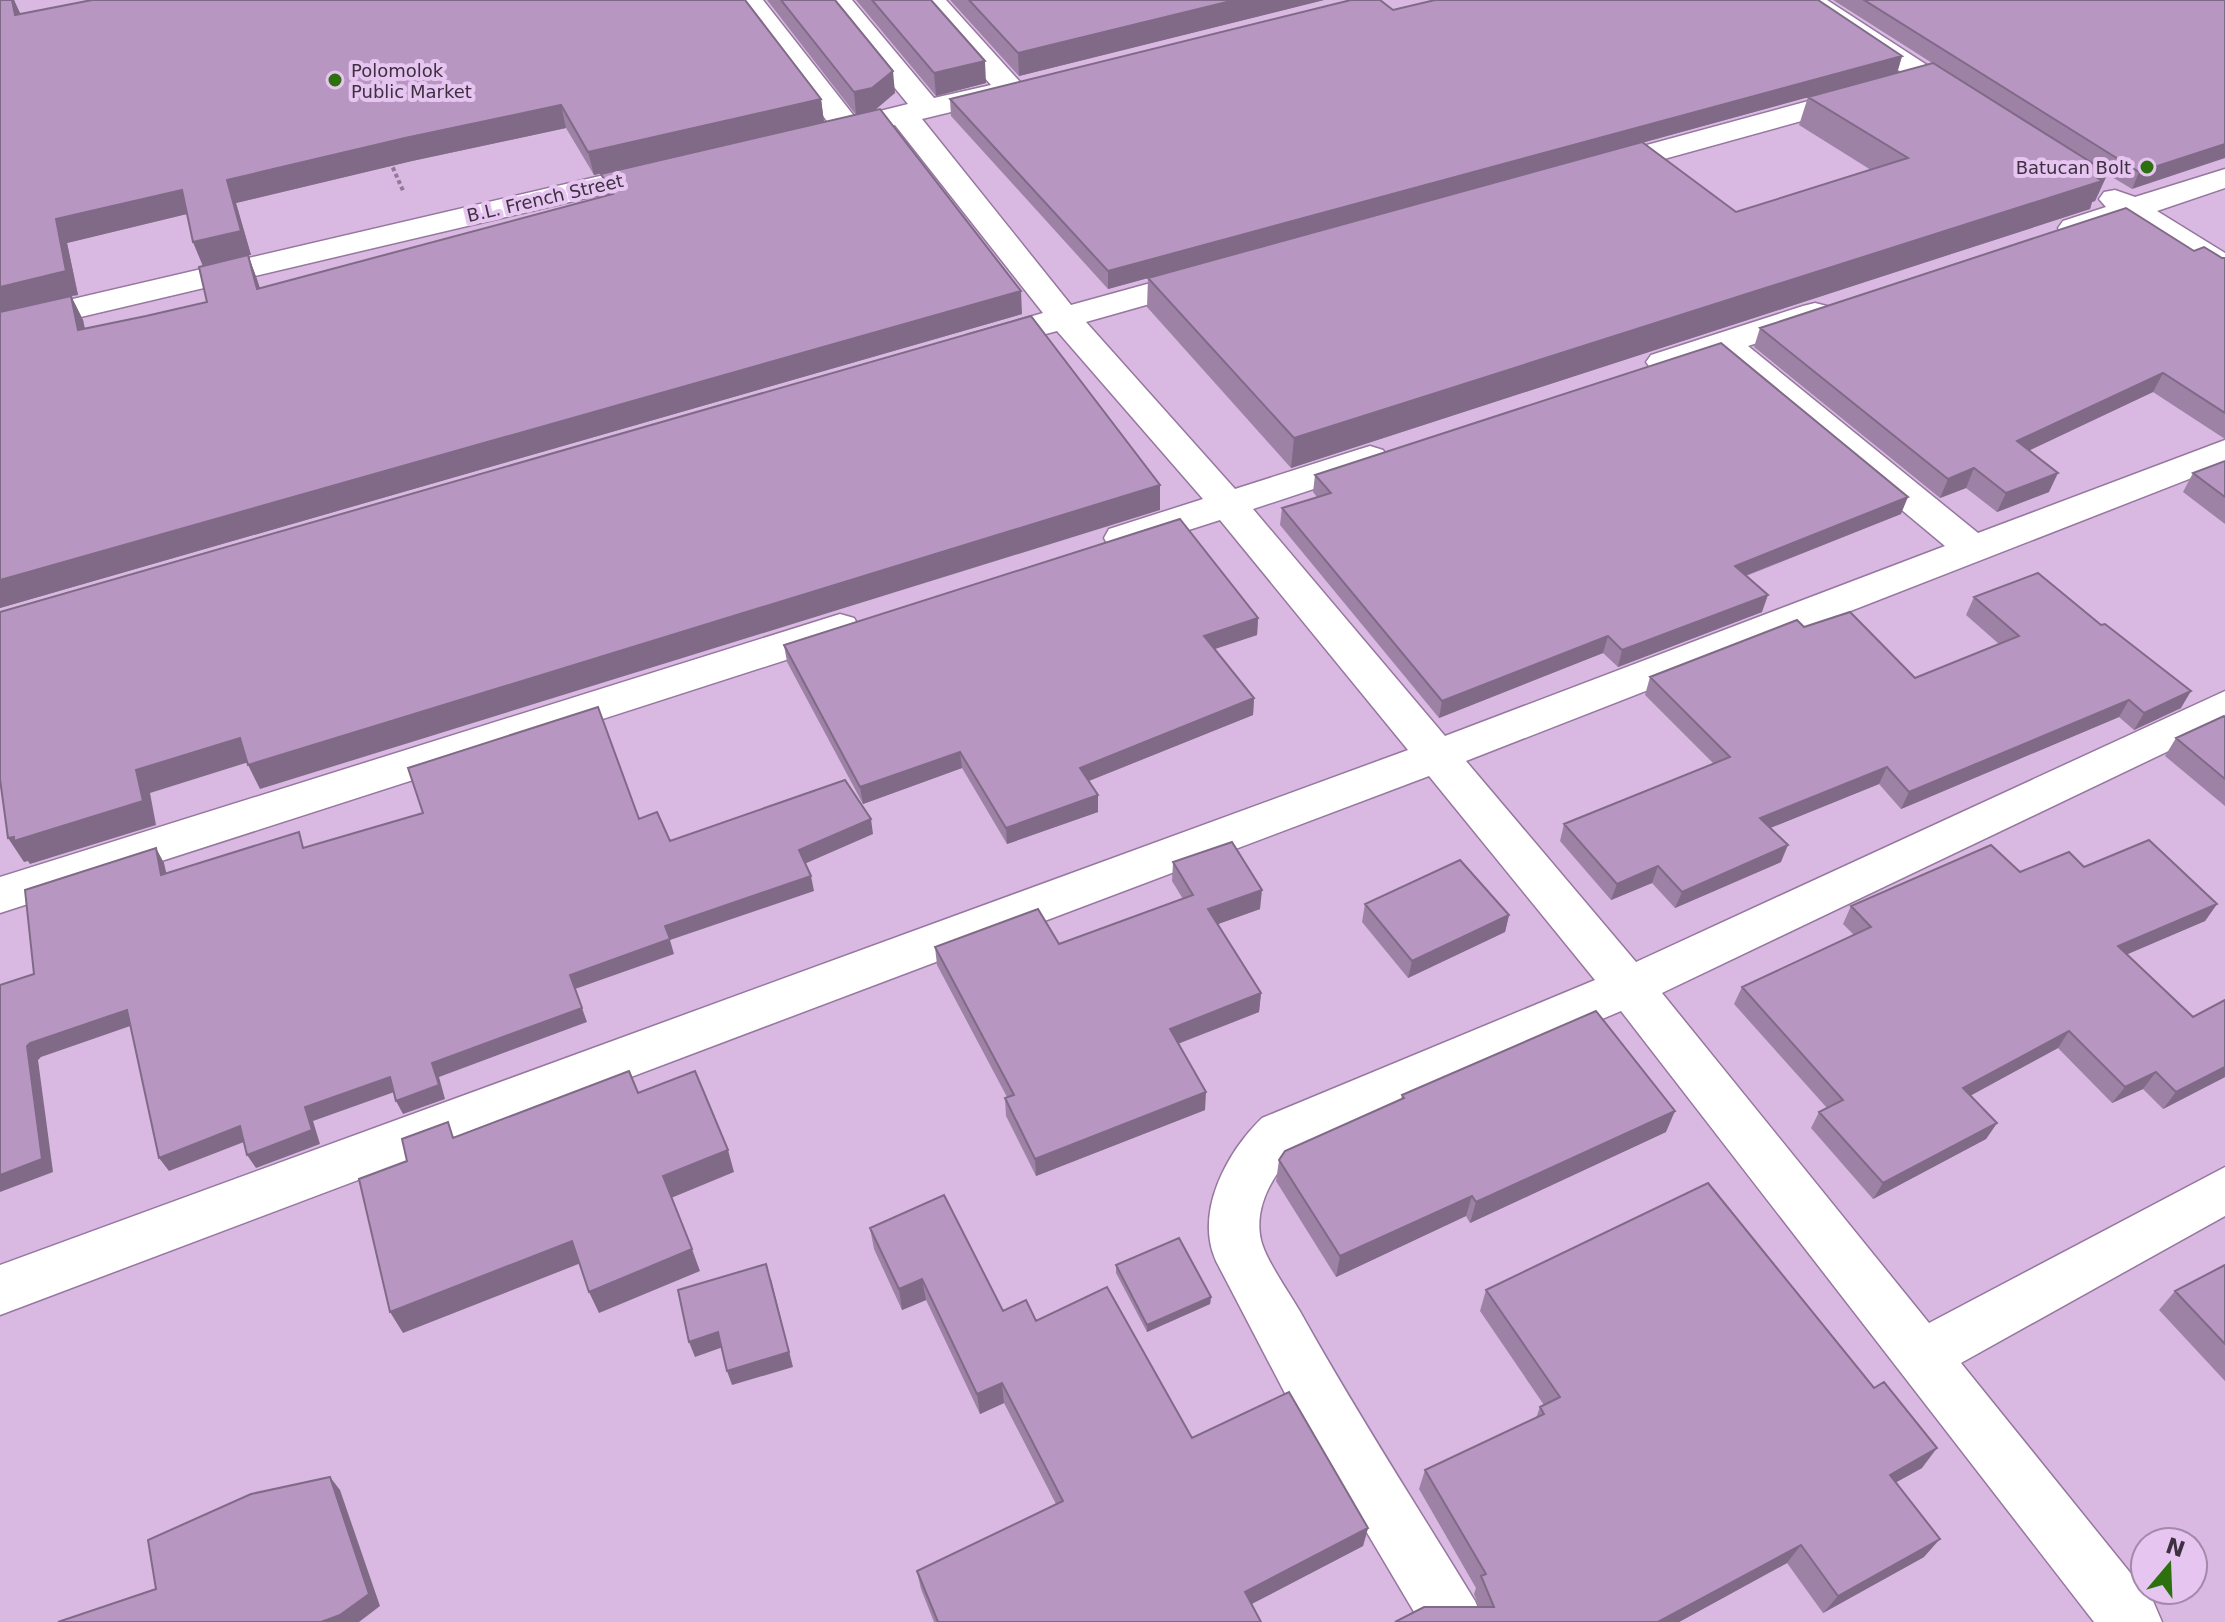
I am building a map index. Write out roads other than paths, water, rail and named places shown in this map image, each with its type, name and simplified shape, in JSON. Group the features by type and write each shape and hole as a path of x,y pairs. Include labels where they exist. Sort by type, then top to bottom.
{"street":[{"path":"749,0 847,127"},
{"path":"837,0 1063,317 1228,504 1629,987 2132,1622"},
{"path":"817,134 1026,85 931,0"},
{"path":"1808,0 1990,118"},
{"path":"1563,178 1927,77"},
{"name":"B.L. French Street","path":"0,326 695,163"},
{"path":"2040,239 2225,178"},
{"path":"2092,184 2225,267"},
{"path":"942,352 1230,271"},
{"path":"1633,372 1844,303"},
{"path":"1723,343 1972,548"},
{"path":"1092,548 1408,446"},
{"path":"0,1290 1436,756 2225,452"},
{"path":"0,895 880,615"},
{"path":"1454,1622 1251,1279 1235,1244 1235,1215 1258,1155 1280,1133 1629,987 2225,706"},
{"path":"1920,1357 2225,1190"}],"place":[{"name":"Polomolok Public Market","path":"335,80"},
{"name":"Batucan Bolt","path":"2147,167"}]}
